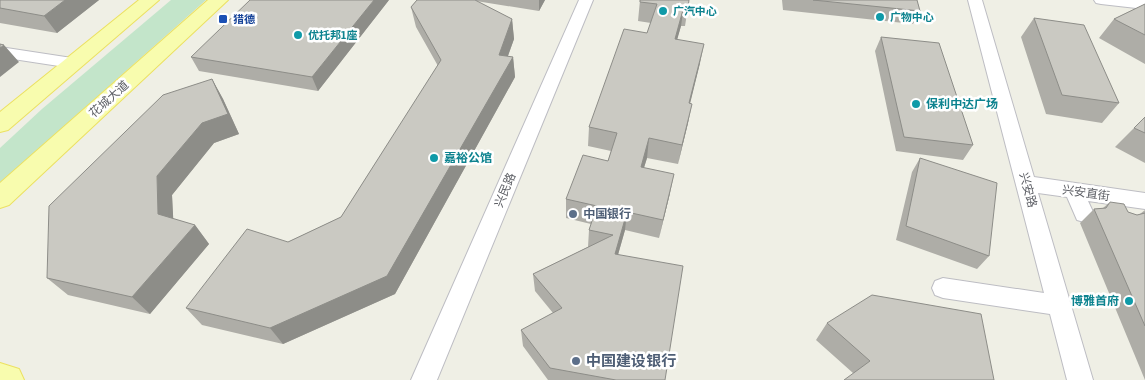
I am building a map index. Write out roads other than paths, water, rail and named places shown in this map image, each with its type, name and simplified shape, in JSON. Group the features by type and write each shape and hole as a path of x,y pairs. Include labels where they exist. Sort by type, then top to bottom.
{"main road":[{"path":"0,124 150,0"},
{"name":"花城大道","path":"0,198 219,0"},
{"path":"0,378 8,380"}],"street":[{"name":"兴民路","path":"424,380 586,0"},
{"name":"兴安路","path":"975,0 1080,380"},
{"path":"1101,0 1145,4"},
{"path":"0,52 72,63"},
{"name":"兴安直街","path":"1027,184 1145,201"},
{"path":"1074,191 1084,214"},
{"path":"1112,196 1122,219"},
{"path":"944,288 1060,305"}],"place":[{"name":"广汽中心","path":"663,11"},
{"name":"广物中心","path":"880,17"},
{"name":"猎德","path":"223,19"},
{"name":"优托邦1座","path":"298,35"},
{"name":"保利中达广场","path":"916,104"},
{"name":"嘉裕公馆","path":"434,158"},
{"name":"中国银行","path":"573,214"},
{"name":"博雅首府","path":"1129,301"},
{"name":"中国建设银行","path":"576,361"}]}
